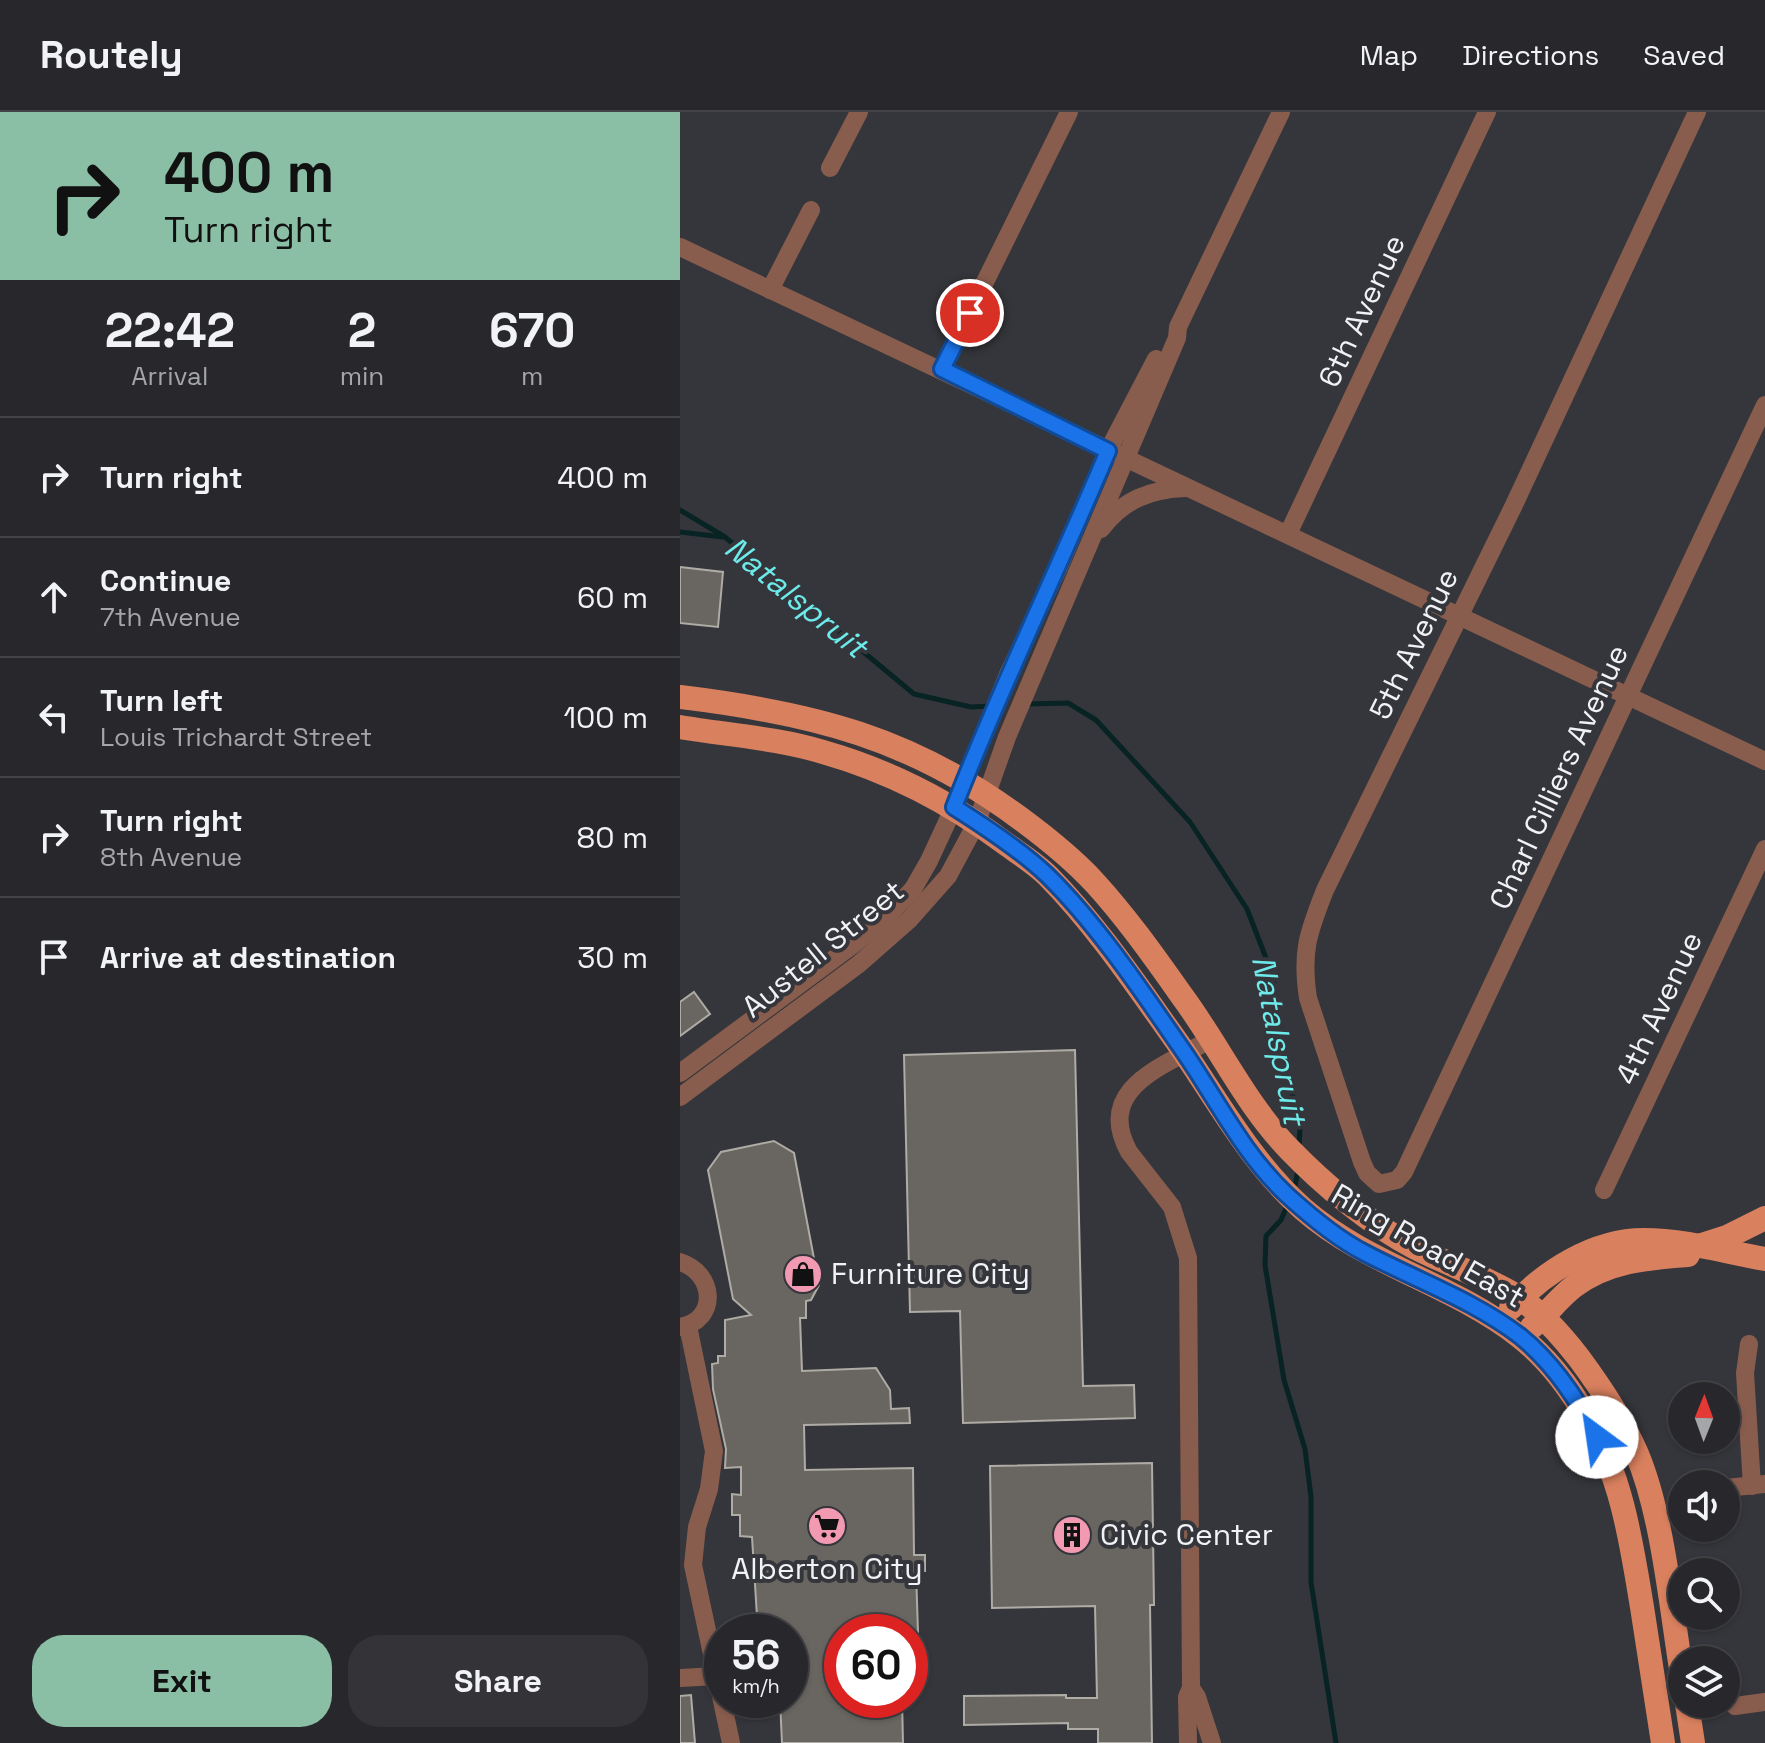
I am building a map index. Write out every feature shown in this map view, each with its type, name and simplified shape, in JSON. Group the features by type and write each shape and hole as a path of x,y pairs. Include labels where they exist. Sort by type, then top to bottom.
{"main road":[{"name":"Ring Road East","path":"680,697 776,711 843,727 890,743 964,779 1057,846 1096,885 1185,999 1280,1139 1336,1194 1411,1246 1485,1278 1520,1298 1567,1342 1611,1401 1638,1457 1656,1521 1677,1646"},
{"name":"Ring Road East","path":"680,727 820,751 870,767 954,807 977,822 1046,874 1102,939 1186,1054 1240,1138 1284,1192 1327,1230 1363,1252 1470,1304 1521,1337 1546,1360 1586,1415 1608,1458 1627,1518 1663,1743"},
{"path":"1696,1247 1727,1237 1765,1218"},
{"path":"1498,1321 1520,1298 1560,1267 1591,1251 1617,1243 1667,1241 1765,1259"},
{"path":"1521,1337 1570,1289 1591,1275 1621,1263 1654,1257 1726,1252"},
{"path":"1689,1718 1693,1743"}],"street":[{"path":"830,168 859,112"},
{"path":"942,369 1069,112"},
{"path":"680,1073 885,919 913,889 954,807 1009,672 1116,455 1169,334 1178,327 1281,112"},
{"name":"6th Avenue","path":"1288,534 1487,112"},
{"name":"5th Avenue","path":"1404,1172 1397,1180 1379,1184 1367,1173 1308,998 1305,952 1309,932 1325,890 1514,505 1697,112"},
{"path":"770,290 811,210"},
{"path":"680,247 1765,761"},
{"name":"Charl Cilliers Avenue","path":"1404,1172 1765,405"},
{"name":"Austell Street","path":"680,1097 835,982 898,930 948,876 977,822 1007,737 1092,541 1116,455"},
{"path":"1092,541 1105,523 1131,500 1157,490 1188,488"},
{"name":"4th Avenue","path":"1604,1190 1765,849"},
{"path":"1188,1743 1187,1697 1191,1688 1188,1258 1172,1207 1129,1152 1120,1122 1121,1106 1134,1086 1157,1068 1211,1039"},
{"path":"680,1262 695,1268 704,1279 708,1292 707,1306 699,1318 684,1326 698,1363 714,1451 709,1489 697,1527 693,1565 704,1616"},
{"path":"1749,1344 1745,1373 1759,1485"},
{"path":"680,1678 704,1677"},
{"path":"1191,1688 1197,1697 1210,1740"},
{"path":"1740,1705 1765,1702"},
{"path":"726,1718 731,1743"}],"building":[{"path":"680,567 723,572 718,627 680,623"},
{"path":"694,992 710,1014 680,1036 680,1002"},
{"path":"1075,1050 1083,1386 1134,1385 1135,1418 963,1423 960,1311 910,1312 904,1055"},
{"name":"Alberton City","path":"774,1141 794,1153 819,1285 811,1300 806,1301 806,1318 800,1318 802,1371 876,1368 890,1390 891,1409 909,1408 910,1423 804,1425 805,1470 913,1468 914,1555 925,1555 925,1571 916,1571 917,1614 824,1614 824,1718 902,1718 903,1743 782,1743 781,1718 808,1718 808,1614 757,1614 752,1537 740,1536 740,1515 732,1515 732,1494 741,1495 741,1467 725,1468 726,1449 713,1389 712,1364 718,1363 718,1356 725,1356 725,1320 751,1315 733,1299 708,1170 721,1152"},
{"name":"Civic Center","path":"1152,1463 1152,1743 1098,1743 1098,1729 1068,1729 1068,1723 964,1725 964,1696 1066,1695 1066,1698 1097,1698 1095,1606 992,1608 990,1466"},
{"path":"691,1695 695,1743 680,1743 680,1696"}],"waterway":[{"name":"Natalspruit","path":"680,510 725,537 914,694 971,707 990,706"},
{"path":"680,532 723,537"},
{"name":"Natalspruit","path":"1028,704 1068,703 1096,720 1190,822 1247,909 1273,976 1285,1062 1300,1128 1299,1148"},
{"name":"Natalspruit","path":"1294,1191 1298,1170"},
{"name":"Natalspruit","path":"1288,1204 1281,1220 1266,1236 1265,1265 1284,1380 1305,1449 1311,1497 1311,1582 1336,1743"}],"place":[{"name":"Furniture City","path":"803,1274"},
{"name":"Alberton City","path":"827,1526"},
{"name":"Civic Center","path":"1072,1535"}],"route":[{"path":"970,313 942,369 1108,451 1059,567 1009,672 954,807 1046,874 1102,939 1186,1054 1240,1138 1284,1192 1327,1230 1363,1252 1470,1304 1521,1337 1546,1360 1586,1415 1597,1437"}]}
